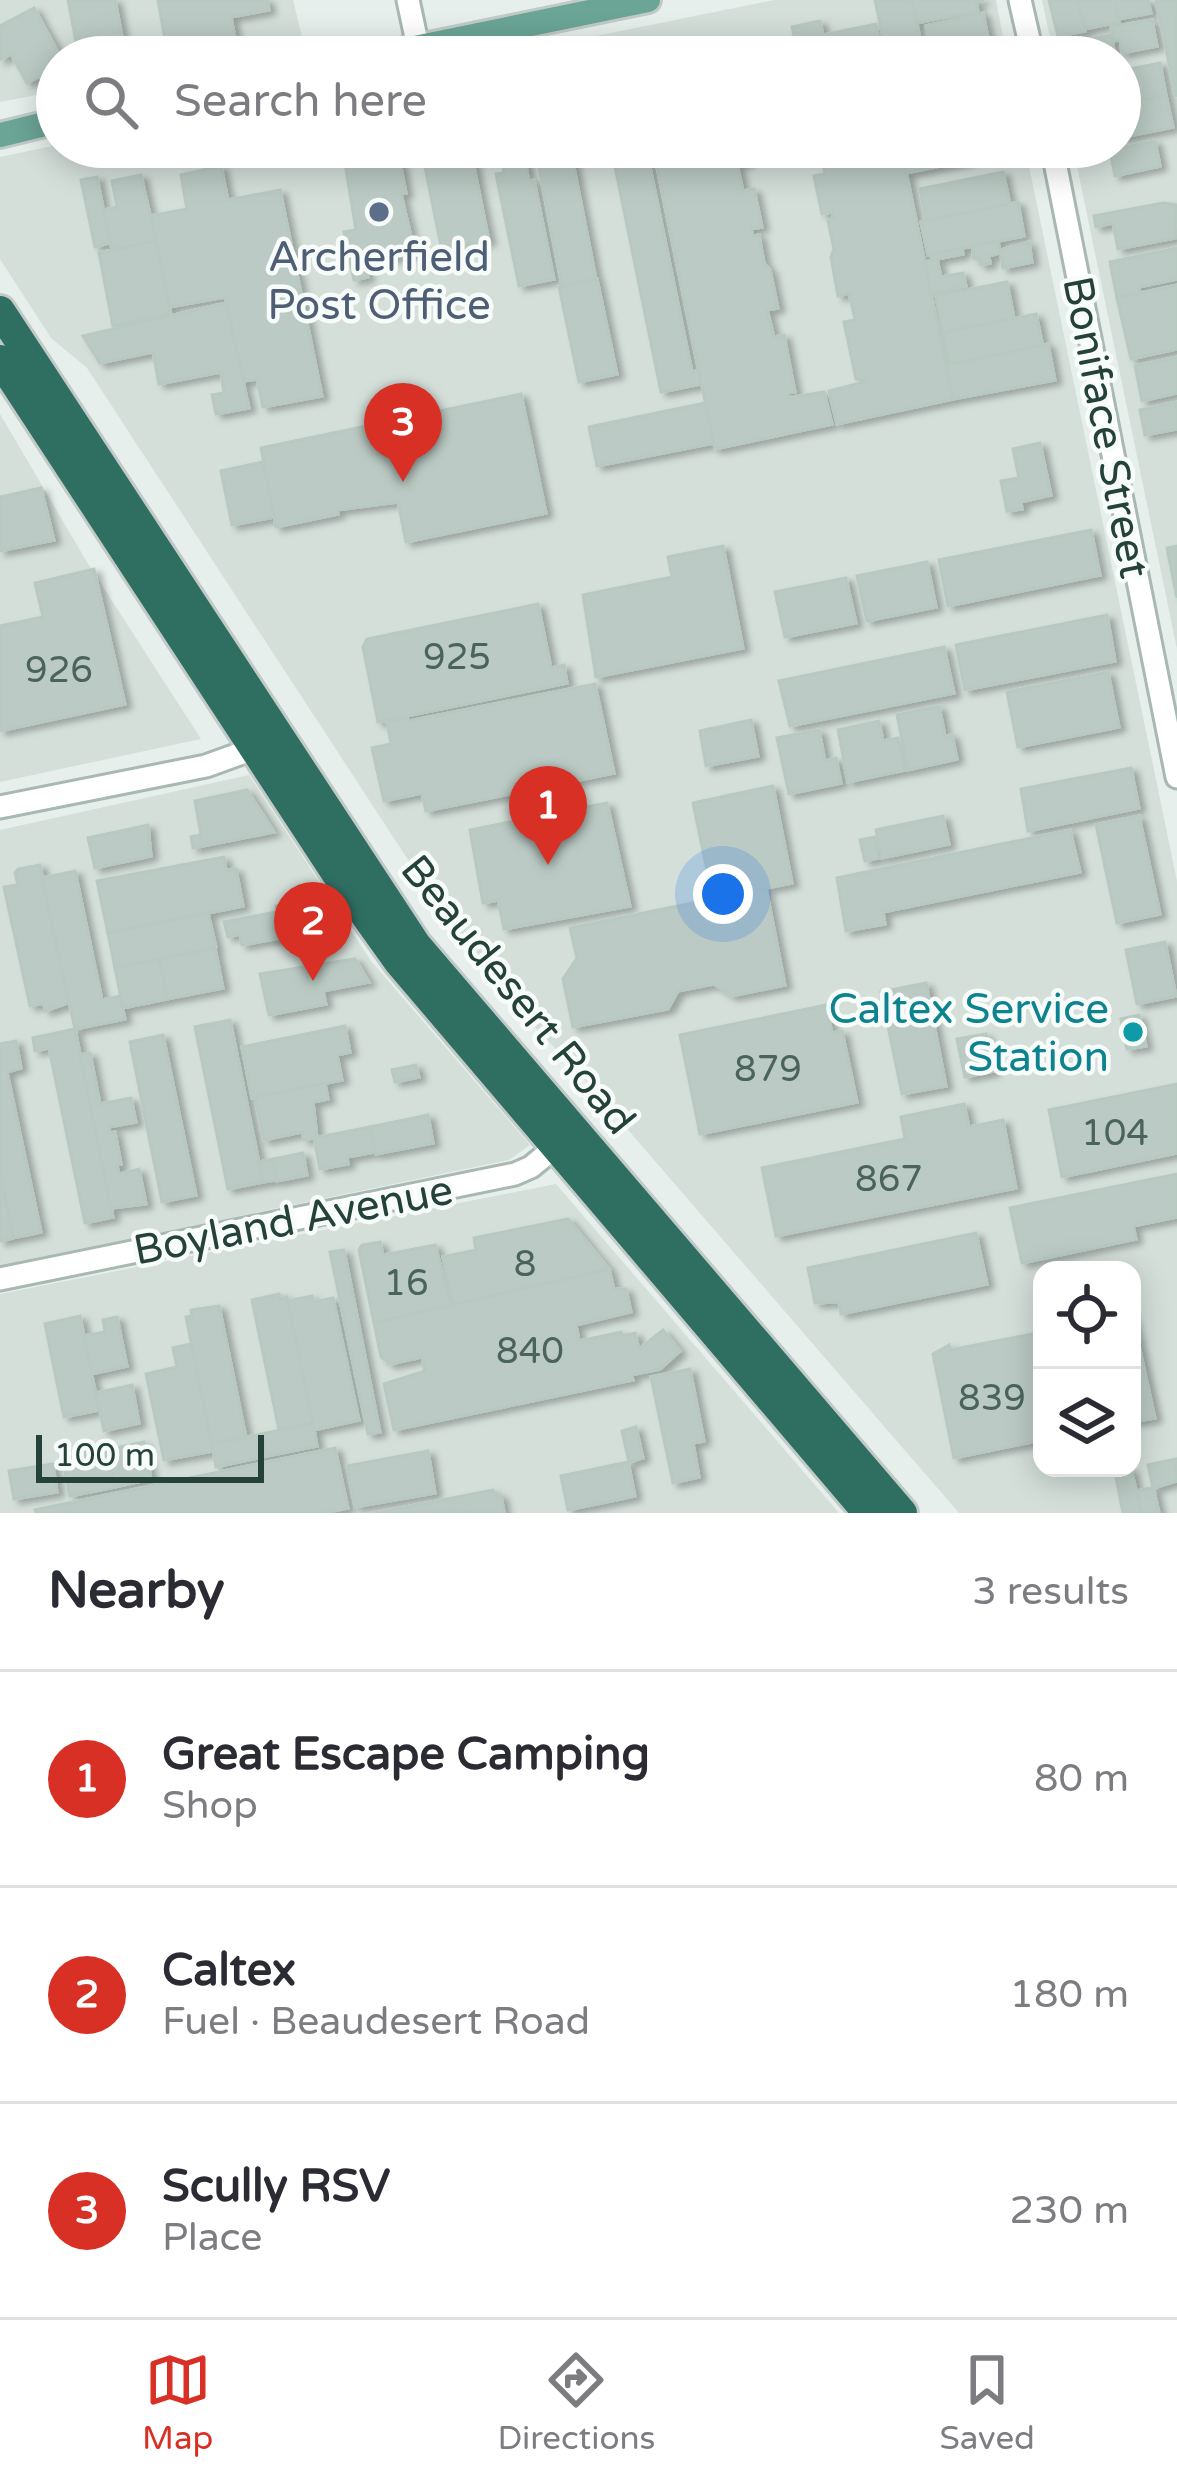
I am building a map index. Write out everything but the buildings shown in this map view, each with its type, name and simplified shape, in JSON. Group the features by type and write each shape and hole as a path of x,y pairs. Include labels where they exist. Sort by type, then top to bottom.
{"highway":[{"name":"Beaudesert Road","path":"0,310 268,744"},
{"name":"Beaudesert Road","path":"0,359 268,744 416,945 564,1140 868,1513"},
{"name":"Beaudesert Road","path":"564,1140 902,1513"}],"main road":[{"path":"472,36 648,0"},
{"path":"4,132 36,126"}],"street":[{"path":"408,0 416,36"},
{"path":"1020,0 1028,36"},
{"name":"Boniface Street","path":"1056,168 1177,777"},
{"path":"0,807 206,766 268,744"},
{"name":"Boyland Avenue","path":"0,1279 515,1174 564,1140"}],"shaded area":[{"path":"0,0 293,0 302,36 36,36 36,95 0,102"},
{"path":"774,0 996,0 1003,36 596,36"},
{"path":"1042,0 1177,0 1177,649 1077,168 1141,168 1141,36 1050,36"},
{"path":"36,149 36,168 1029,168 1177,881 1177,1513 959,1513 578,1072 480,970 87,368 51,338 0,259 0,157"},
{"path":"0,414 87,562 201,739 0,782"},
{"path":"249,775 371,961 530,1145 509,1160 0,1266 0,830"},
{"path":"556,1184 839,1513 0,1513 0,1294"}],"place":[{"name":"Archerfield Post Office","path":"379,212"},
{"name":"Scully RSV","path":"403,482"},
{"name":"Great Escape Camping","path":"548,865"},
{"name":"Caltex","path":"313,981"},
{"name":"Caltex Service Station","path":"1133,1032"}]}
